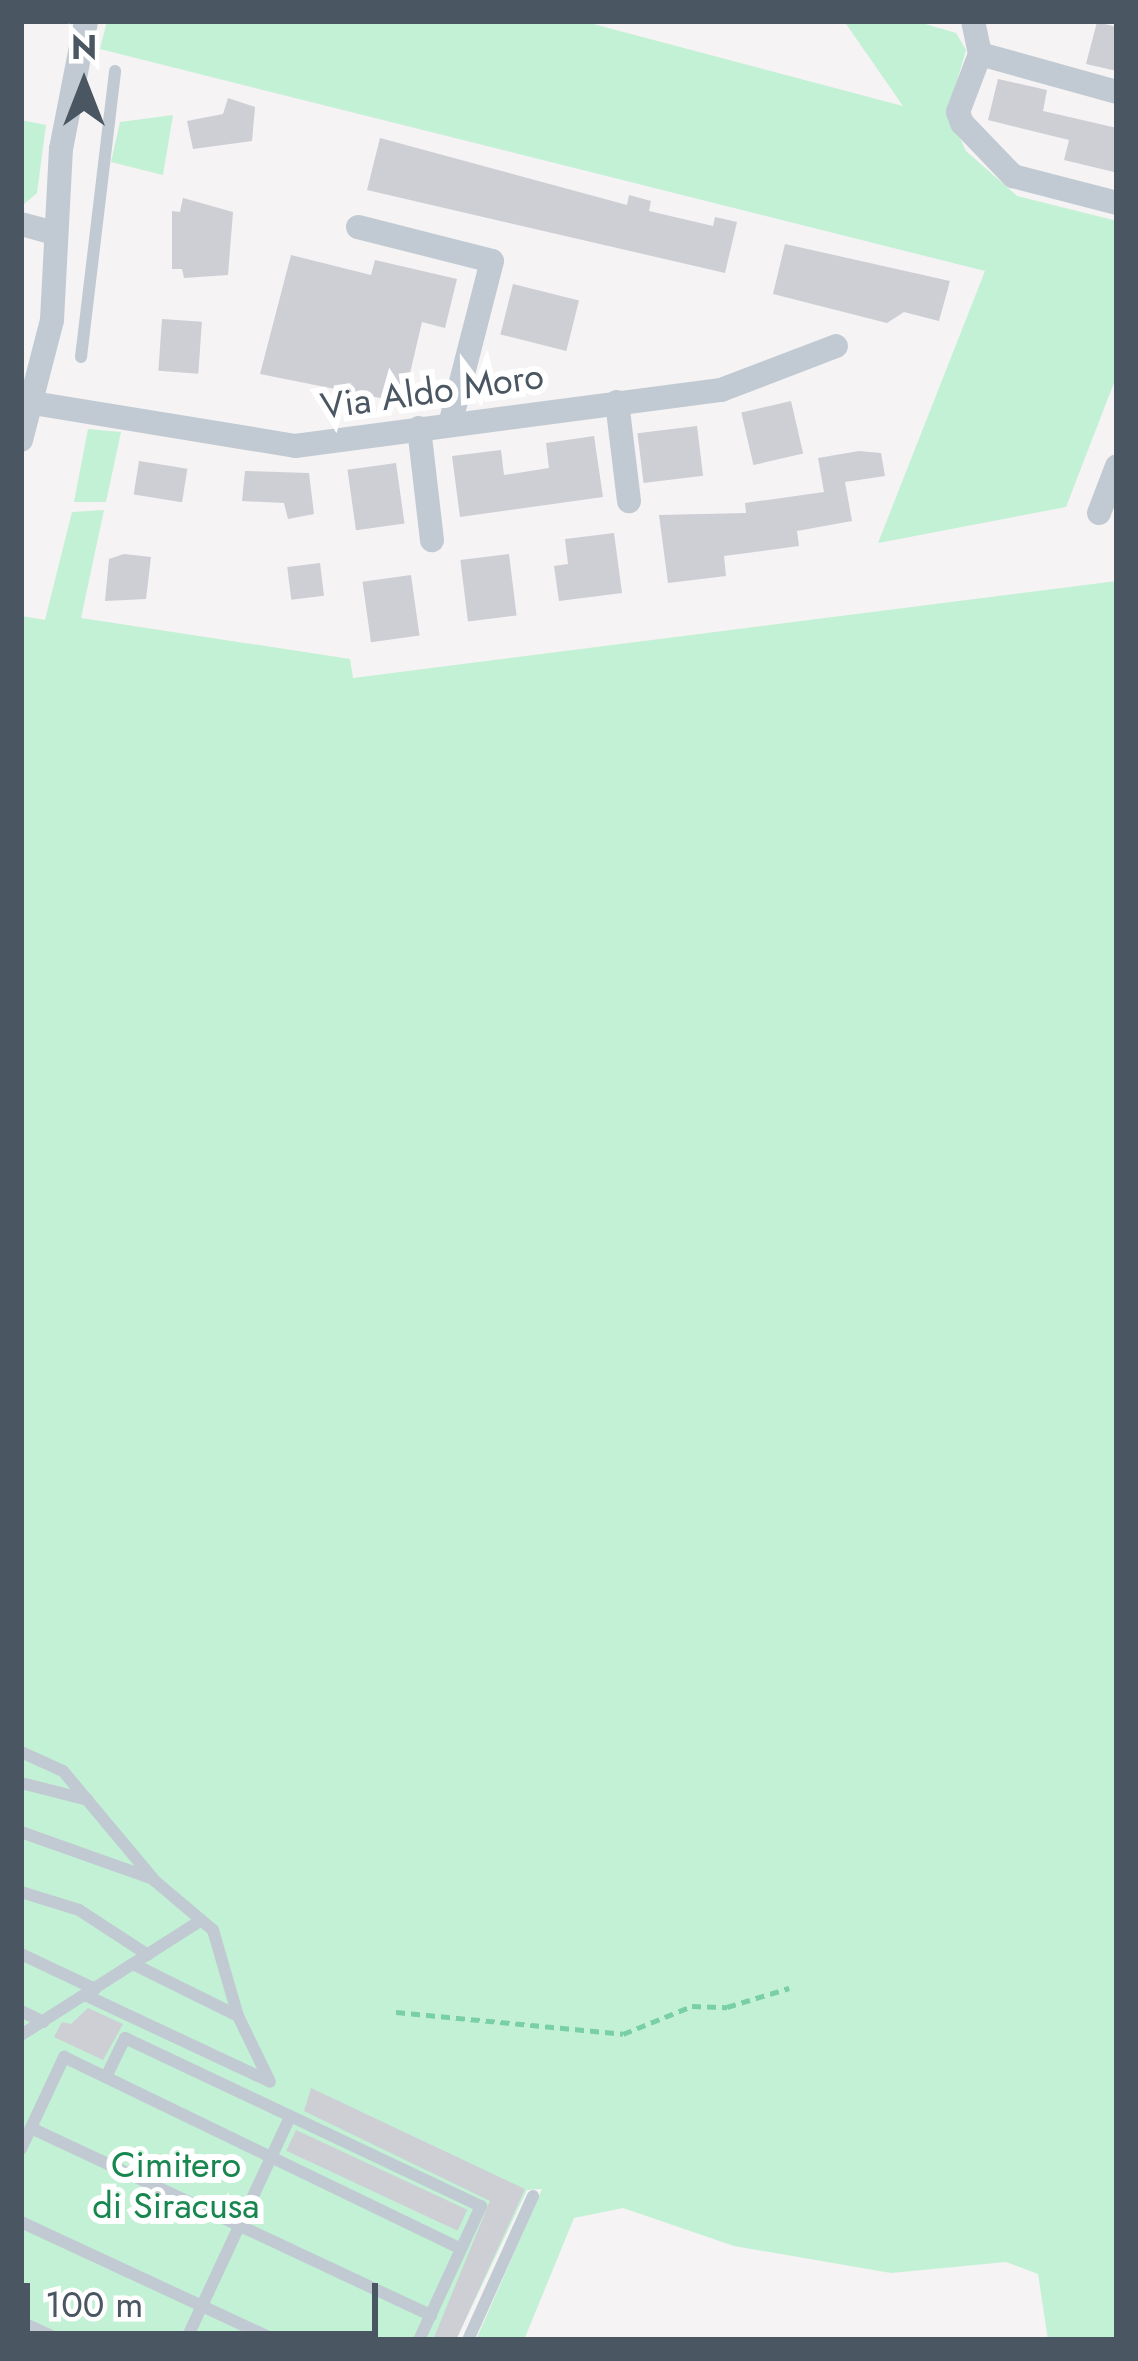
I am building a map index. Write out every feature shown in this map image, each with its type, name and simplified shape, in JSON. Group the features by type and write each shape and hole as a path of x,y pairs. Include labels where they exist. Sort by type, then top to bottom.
{"street":[{"path":"22,440 52,320 55,220 86,21"},
{"path":"973,21 980,54 958,112 962,123 1013,176 1117,203"},
{"path":"980,54 1117,92"},
{"path":"21,224 55,220"},
{"path":"358,227 492,261 450,424"},
{"name":"Via Aldo Moro","path":"33,403 208,438 295,446 721,390 836,346"},
{"path":"617,402 629,501"},
{"path":"419,428 432,540"},
{"path":"1099,513 1117,466"}],"lane":[{"path":"81,357 92,213 115,71"},
{"path":"55,220 92,213"},
{"path":"21,1752 63,1771 155,1881 213,1930 238,2017 270,2082 21,1954"},
{"path":"21,1783 88,1800"},
{"path":"21,1832 155,1881"},
{"path":"21,1892 79,1910 148,1955"},
{"path":"21,2035 200,1922"},
{"path":"133,1964 238,2017"},
{"path":"21,2012 44,2022"},
{"path":"106,2078 124,2038 481,2206 419,2340"},
{"path":"21,2149 64,2057 461,2249"},
{"path":"186,2340 290,2117"},
{"path":"31,2128 431,2315"},
{"path":"468,2340 533,2196"},
{"path":"21,2222 275,2340"},
{"path":"21,2322 59,2340"}],"path":[{"path":"396,2012 623,2034 692,2006 727,2007 789,1988"}],"green space":[{"path":"107,21 582,21 903,106 844,21 915,21 956,33 966,50 948,112 966,151 1017,196 1117,221 1117,375 1066,507 878,543 985,271 100,49"},
{"path":"173,115 163,175 111,162 120,122"},
{"path":"21,120 46,125 37,193 24,204"},
{"path":"88,429 121,432 106,502 74,502"},
{"name":"Cimitero di Siracusa","path":"104,510 81,618 350,659 353,678 1117,581 1117,2340 1048,2340 1038,2274 1006,2262 891,2273 734,2246 623,2208 574,2218 524,2340 476,2340 542,2189 527,2190 456,2340 21,2340 21,616 45,620 72,512"}],"building":[{"path":"1097,22 1117,27 1117,71 1086,64"},
{"path":"998,79 1047,90 1043,111 1117,128 1114,172 1064,160 1069,140 988,120"},
{"path":"228,98 255,107 252,141 193,149 187,121 223,114"},
{"path":"380,138 627,205 629,195 651,201 649,211 713,226 715,217 737,222 725,273 367,190"},
{"path":"183,198 233,212 228,275 184,278 182,269 172,269 172,211 180,212"},
{"path":"785,244 950,281 939,321 904,312 887,323 773,294"},
{"path":"291,255 371,275 375,260 457,279 445,328 422,322 407,386 389,382 385,399 260,374"},
{"path":"513,284 579,300 566,351 500,334"},
{"path":"162,319 202,322 198,374 158,371"},
{"path":"791,401 803,454 753,465 741,412"},
{"path":"697,426 703,476 644,483 637,433"},
{"path":"594,436 603,497 460,517 452,456 501,450 504,475 549,468 546,443"},
{"path":"859,451 881,453 885,476 845,482 852,521 797,531 799,546 724,556 726,576 668,583 659,515 746,513 745,503 824,492 818,458"},
{"path":"139,461 187,469 182,502 134,495"},
{"path":"396,463 404,523 356,530 347,470"},
{"path":"245,471 309,473 314,514 288,519 284,503 242,501"},
{"path":"614,533 622,593 559,601 554,566 568,564 565,539"},
{"path":"124,554 151,557 146,599 105,601 109,559"},
{"path":"509,554 517,616 468,622 460,560"},
{"path":"320,563 324,596 291,600 287,567"},
{"path":"411,575 419,635 371,642 362,582"},
{"path":"88,2008 123,2024 103,2060 54,2037 62,2022 71,2024"},
{"path":"311,2088 525,2189 456,2340 433,2340 490,2201 304,2111"},
{"path":"296,2130 467,2210 458,2231 286,2151"}]}
